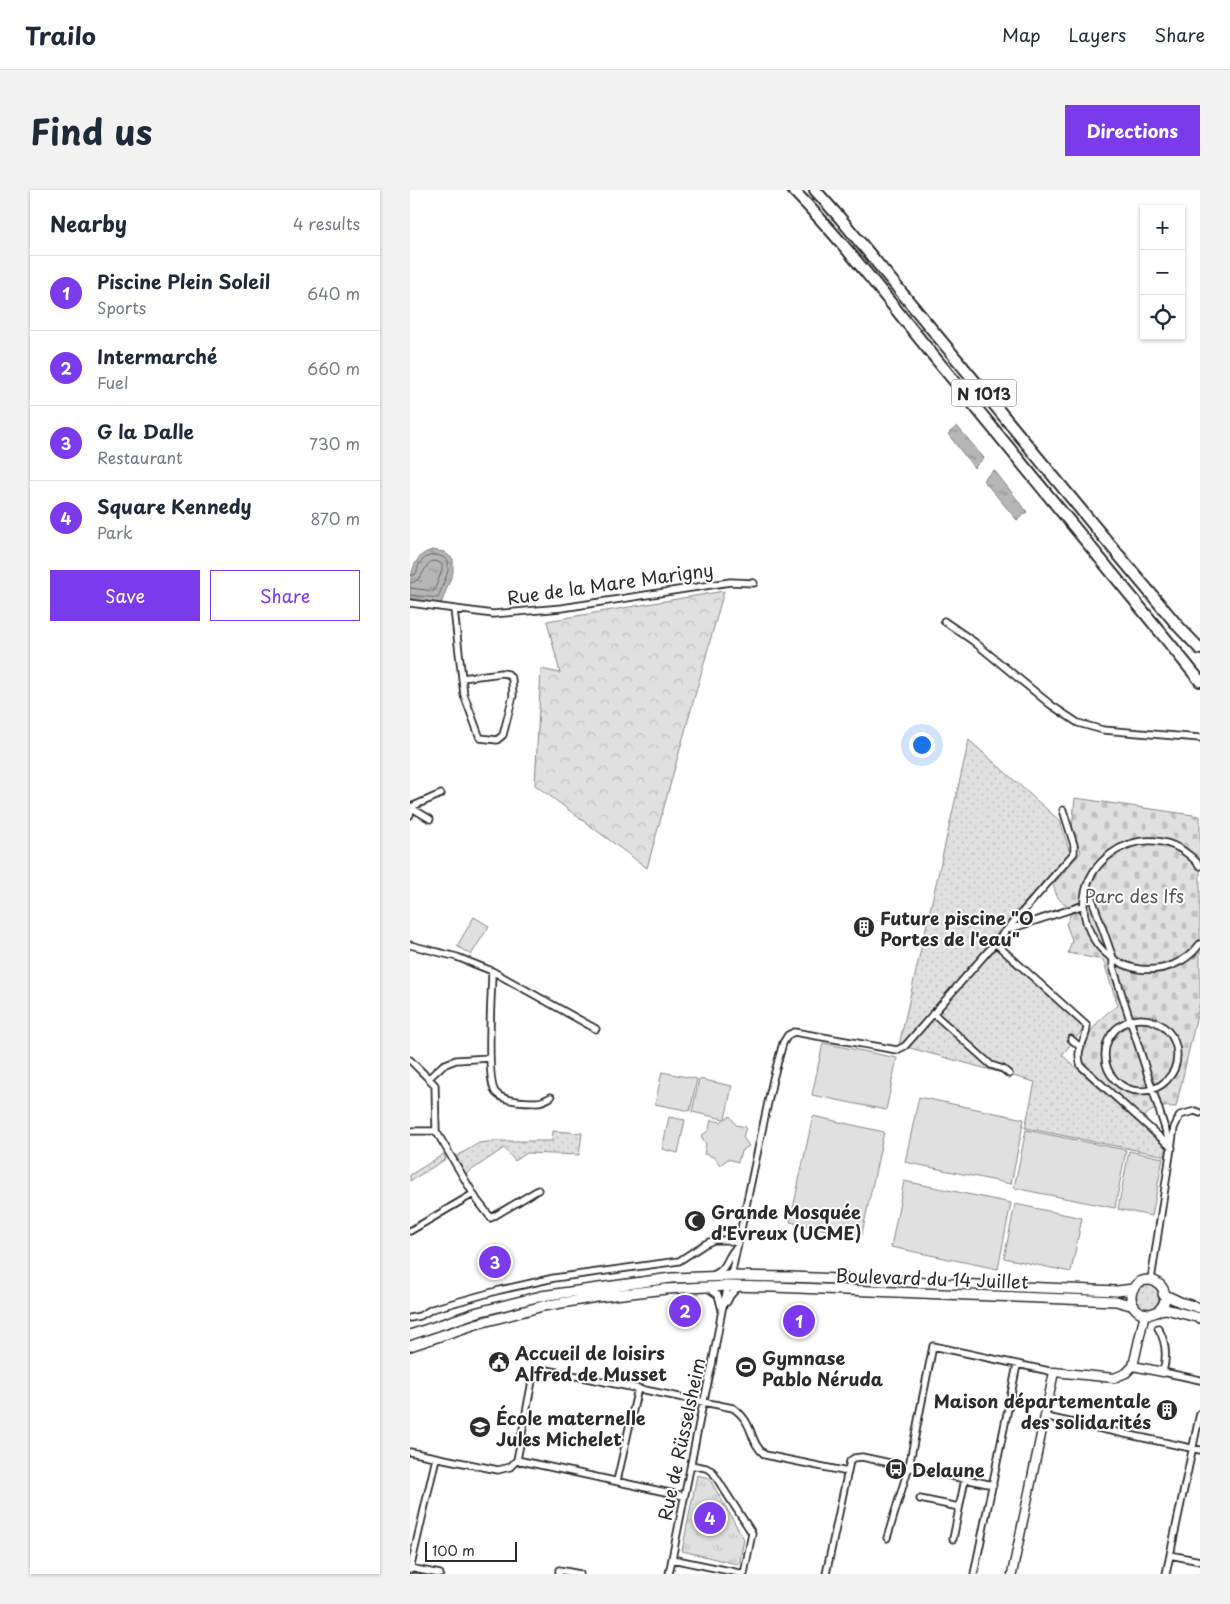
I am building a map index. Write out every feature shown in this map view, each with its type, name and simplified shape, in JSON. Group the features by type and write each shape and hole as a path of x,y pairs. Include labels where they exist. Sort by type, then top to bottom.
{"highway":[{"name":"N 1013","path":"793,190 829,229 884,295 1100,557 1200,682"},
{"name":"N 1013","path":"815,190 1178,626 1200,649"}],"main road":[{"name":"Boulevard du 14 Juillet","path":"410,1335 478,1312 541,1296 645,1281 709,1276 809,1278 1117,1291 1133,1289 1141,1281 1151,1280"},
{"path":"728,1286 731,1276"},
{"path":"1151,1280 1158,1283 1162,1288 1162,1304 1159,1310"},
{"name":"Boulevard du 14 Juillet","path":"410,1346 476,1324 543,1306 644,1291 728,1286 1116,1301 1134,1306 1144,1314"},
{"path":"1133,1289 1134,1306"},
{"path":"1163,1294 1200,1308"},
{"path":"1144,1314 1166,1309 1200,1318"}],"street":[{"name":"Rue de la Mare Marigny","path":"410,603 493,614 562,608 730,582 754,583"},
{"path":"454,610 462,678 464,694 480,738 497,740 503,735 513,696 512,679 508,674 502,673 462,678"},
{"path":"944,621 973,641 1065,716 1078,724 1103,730 1200,738"},
{"path":"410,807 441,794"},
{"path":"410,807 410,815"},
{"path":"410,807 430,819"},
{"path":"731,1276 773,1079 783,1043 788,1035 794,1032 898,1050 905,1046 1074,854 1074,845 1063,810"},
{"path":"1200,866 1186,852 1170,844 1151,841 1133,842 1124,845 1108,855 1096,868 1088,885 1084,905 1086,921 1092,935 1104,952 1134,968 1156,969 1178,963 1188,957 1200,944"},
{"path":"1088,885 1113,958 1113,967 1171,1147"},
{"path":"1006,931 1084,905"},
{"path":"995,943 1087,1026 1087,1032 1080,1047 1079,1059 1085,1070 1171,1147"},
{"path":"410,945 457,957 492,971 596,1029"},
{"path":"492,971 491,1083 496,1093 505,1099 539,1102 551,1097"},
{"path":"933,1013 991,1065 1003,1069 1009,1074"},
{"path":"1130,1020 1149,1020 1158,1023 1166,1028 1176,1044 1177,1053 1173,1072 1168,1080 1152,1090 1136,1091 1121,1085 1114,1080 1106,1066 1107,1042 1116,1028 1130,1020"},
{"path":"1071,1039 1080,1047"},
{"path":"428,1078 443,1065 456,1060 490,1058"},
{"path":"410,1060 435,1085 436,1131 473,1194 491,1218 538,1190"},
{"path":"1151,1280 1174,1128 1180,1115 1195,1111 1200,1112"},
{"path":"410,1131 436,1131"},
{"path":"410,1231 473,1194"},
{"path":"410,1318 420,1316 432,1309 554,1278 679,1261 714,1240 727,1240 737,1245"},
{"path":"709,1276 720,1272 737,1245"},
{"name":"Rue de Rüsselsheim","path":"668,1574 712,1365 721,1307 728,1286"},
{"path":"708,1287 718,1295 721,1307"},
{"path":"721,1307 738,1287"},
{"path":"887,1538 909,1466 933,1346 1054,1372 1114,1378 1126,1373 1134,1366 1144,1314"},
{"path":"1158,1328 1164,1338 1165,1364 1163,1372"},
{"path":"974,1574 1017,1365"},
{"path":"1134,1366 1200,1380"},
{"path":"410,1452 498,1470 510,1467 517,1460 532,1381 539,1372 547,1370 733,1408 740,1412 749,1425 757,1449 765,1455 848,1472"},
{"path":"1012,1574 1054,1372"},
{"path":"618,1481 638,1388"},
{"path":"1166,1574 1200,1413"},
{"path":"1046,1417 1200,1450"},
{"path":"826,1574 850,1461 858,1456 992,1485"},
{"path":"436,1458 410,1568 440,1574"},
{"path":"517,1460 684,1496"},
{"path":"672,1559 744,1574 752,1533 712,1471 691,1465"},
{"path":"953,1538 965,1479"},
{"path":"920,1499 959,1507"},
{"path":"1170,1555 1200,1561"},
{"path":"558,1574 560,1570 580,1574"}],"green space":[{"path":"724,591 647,868 535,785 541,669 560,673 547,621"},
{"path":"969,740 1060,821 1070,853 989,942 1084,1028 1062,1055 1166,1148 1166,1156 1025,1128 1035,1082 899,1045"},
{"name":"Parc des Ifs","path":"1075,798 1200,816 1200,1002 1176,1107 1158,1108 1143,1118 1086,1065 1080,1054 1099,1021 1104,1015 1118,1006 1103,960 1068,953 1072,940 1066,924 1070,916 1070,910 1059,899 1053,885 1081,852 1072,828"},
{"path":"474,917 489,926 471,955 457,946"},
{"path":"823,1043 897,1058 886,1110 812,1095"},
{"path":"662,1072 697,1079 690,1111 655,1104"},
{"path":"699,1079 732,1086 725,1119 730,1116 736,1125 746,1127 743,1137 749,1146 741,1151 738,1162 728,1159 720,1165 714,1157 704,1154 706,1144 701,1136 709,1130 711,1120 721,1122 724,1119 692,1112"},
{"path":"919,1097 1024,1119 1011,1184 905,1162"},
{"path":"813,1116 884,1132 861,1238 790,1222"},
{"path":"669,1117 685,1120 678,1153 662,1149"},
{"path":"1026,1130 1126,1150 1115,1208 1014,1188"},
{"path":"553,1131 582,1133 579,1155 527,1153 515,1161 504,1148 466,1174 455,1157 479,1143 496,1141 552,1141"},
{"path":"1129,1151 1163,1158 1152,1216 1118,1209"},
{"path":"444,1154 446,1159 410,1181 410,1175"},
{"path":"904,1181 1011,1203 998,1269 891,1247"},
{"path":"1015,1204 1082,1218 1071,1272 1004,1258"},
{"path":"1146,1284 1155,1288 1159,1297 1155,1306 1146,1310 1137,1306 1133,1297 1137,1288"},
{"path":"697,1475 709,1478 744,1539 740,1561 737,1564 682,1551"}],"water":[{"path":"957,426 984,458 974,468 948,434"},
{"path":"994,470 1027,512 1017,520 983,480"},
{"path":"432,550 444,552 453,559 453,572 441,604 410,599 410,584 415,563 425,553"}],"place":[{"name":"Future piscine \"O Portes de l'eau\"","path":"864,927"},
{"name":"Grande Mosquée d'Evreux (UCME)","path":"695,1221"},
{"name":"G la Dalle","path":"495,1262"},
{"name":"Intermarché","path":"685,1311"},
{"name":"Piscine Plein Soleil","path":"799,1321"},
{"name":"Accueil de loisirs Alfred de Musset","path":"499,1362"},
{"name":"Gymnase Pablo Néruda","path":"746,1367"},
{"name":"Maison départementale des solidarités","path":"1167,1410"},
{"name":"École maternelle Jules Michelet","path":"480,1427"},
{"name":"Delaune","path":"896,1469"},
{"name":"Square Kennedy","path":"710,1518"}]}
